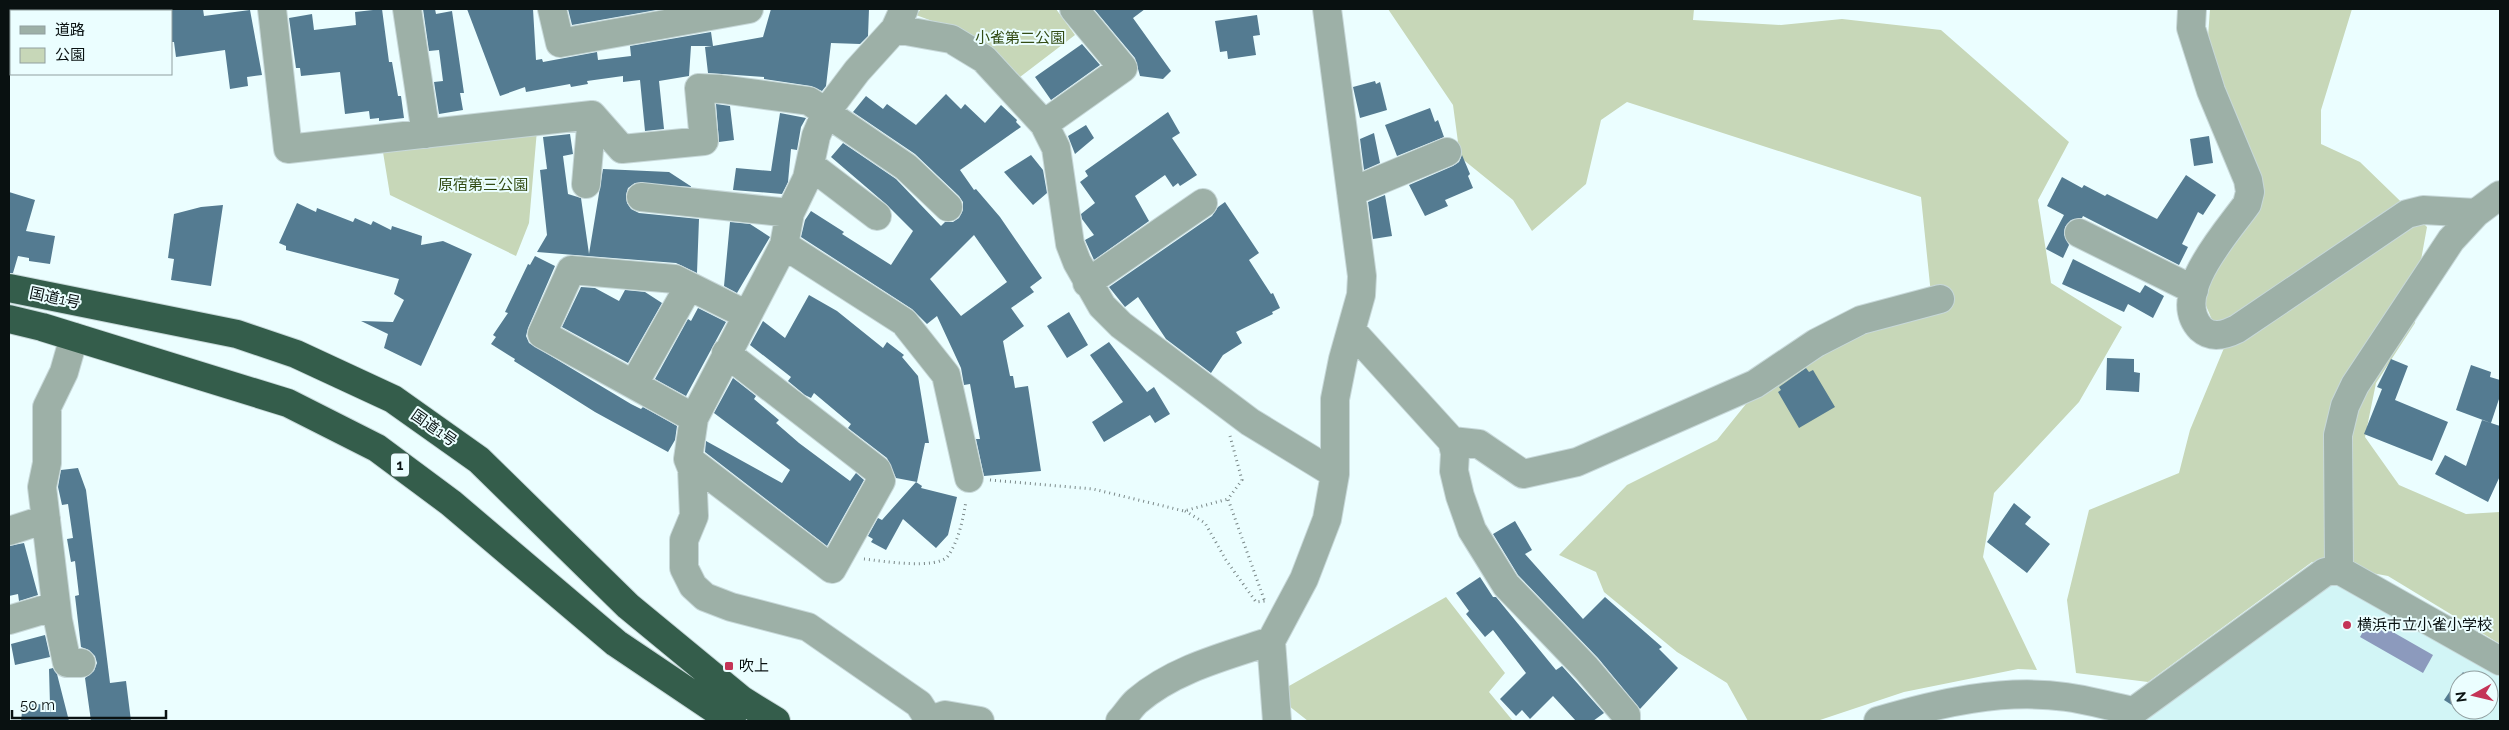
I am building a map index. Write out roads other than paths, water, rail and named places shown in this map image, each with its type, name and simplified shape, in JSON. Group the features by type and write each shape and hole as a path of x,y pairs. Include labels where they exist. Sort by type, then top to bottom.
{"highway":[{"name":"国道1号","path":"9,288 237,334 296,354 393,400 479,460 628,606 742,700 776,721"},
{"name":"国道1号","path":"9,319 74,337 288,403 377,448 451,503 616,643 732,721"}],"street":[{"path":"272,9 288,149 592,116"},
{"path":"407,9 426,134"},
{"path":"552,9 560,44 749,9"},
{"path":"1044,124 1123,68 1074,9"},
{"path":"1277,721 1273,636 1304,579 1317,550 1327,520 1335,474 1335,399 1343,359 1361,295 1362,276 1327,9"},
{"path":"2192,9 2191,28 2211,91 2248,180 2250,192 2247,204 2202,267 2194,290 2192,314 2204,332 2213,336 2224,335 2252,319 2407,214 2423,210 2476,213"},
{"path":"980,721 945,715 928,720 919,704 808,628 731,608 705,597 693,586 684,568 684,540 694,516 690,464 694,418 784,245 790,213 807,178 816,136 826,112 899,19 951,39 984,59 1044,124 1056,148 1060,165 1070,244 1088,283 1102,306 1121,325 1237,412 1335,474"},
{"path":"592,116 622,148 704,141 699,88 721,88 809,101 906,167 948,207"},
{"path":"586,184 592,116"},
{"path":"1350,192 1447,152"},
{"path":"810,165 877,216"},
{"path":"2338,570 2338,435 2345,406 2356,384 2451,240 2476,213 2500,195"},
{"path":"641,197 790,213"},
{"path":"1088,283 1203,204"},
{"path":"2079,232 2194,290"},
{"path":"784,245 904,322 946,376 970,478"},
{"path":"694,418 542,334 571,270 675,279 747,315"},
{"path":"634,384 689,286"},
{"path":"1452,441 1479,444 1522,474 1577,462 1755,384 1816,343 1861,320 1940,299"},
{"path":"1352,331 1452,441 1455,453 1454,471 1472,530 1506,585 1586,668 1626,715 1626,721"},
{"path":"74,337 64,372 47,407 47,463 42,487 56,606 67,663 80,663"},
{"path":"690,464 832,569 881,481 877,470 726,354"},
{"path":"9,531 46,519"},
{"path":"1878,721 1964,699 1997,696 2066,697 2131,716 2325,572 2338,570 2500,661"},
{"path":"9,620 56,606"},
{"path":"1120,721 1137,701 1163,682 1273,636"}],"water":[{"path":"2370,619 2433,655 2423,673 2360,637"}],"place":[{"name":"横浜市立小雀小学校","path":"2347,625"},
{"name":"吹上","path":"729,666"}],"park label":[{"name":"小雀第二公園","path":"1020,38"},
{"name":"原宿第三公園","path":"483,185"}]}
